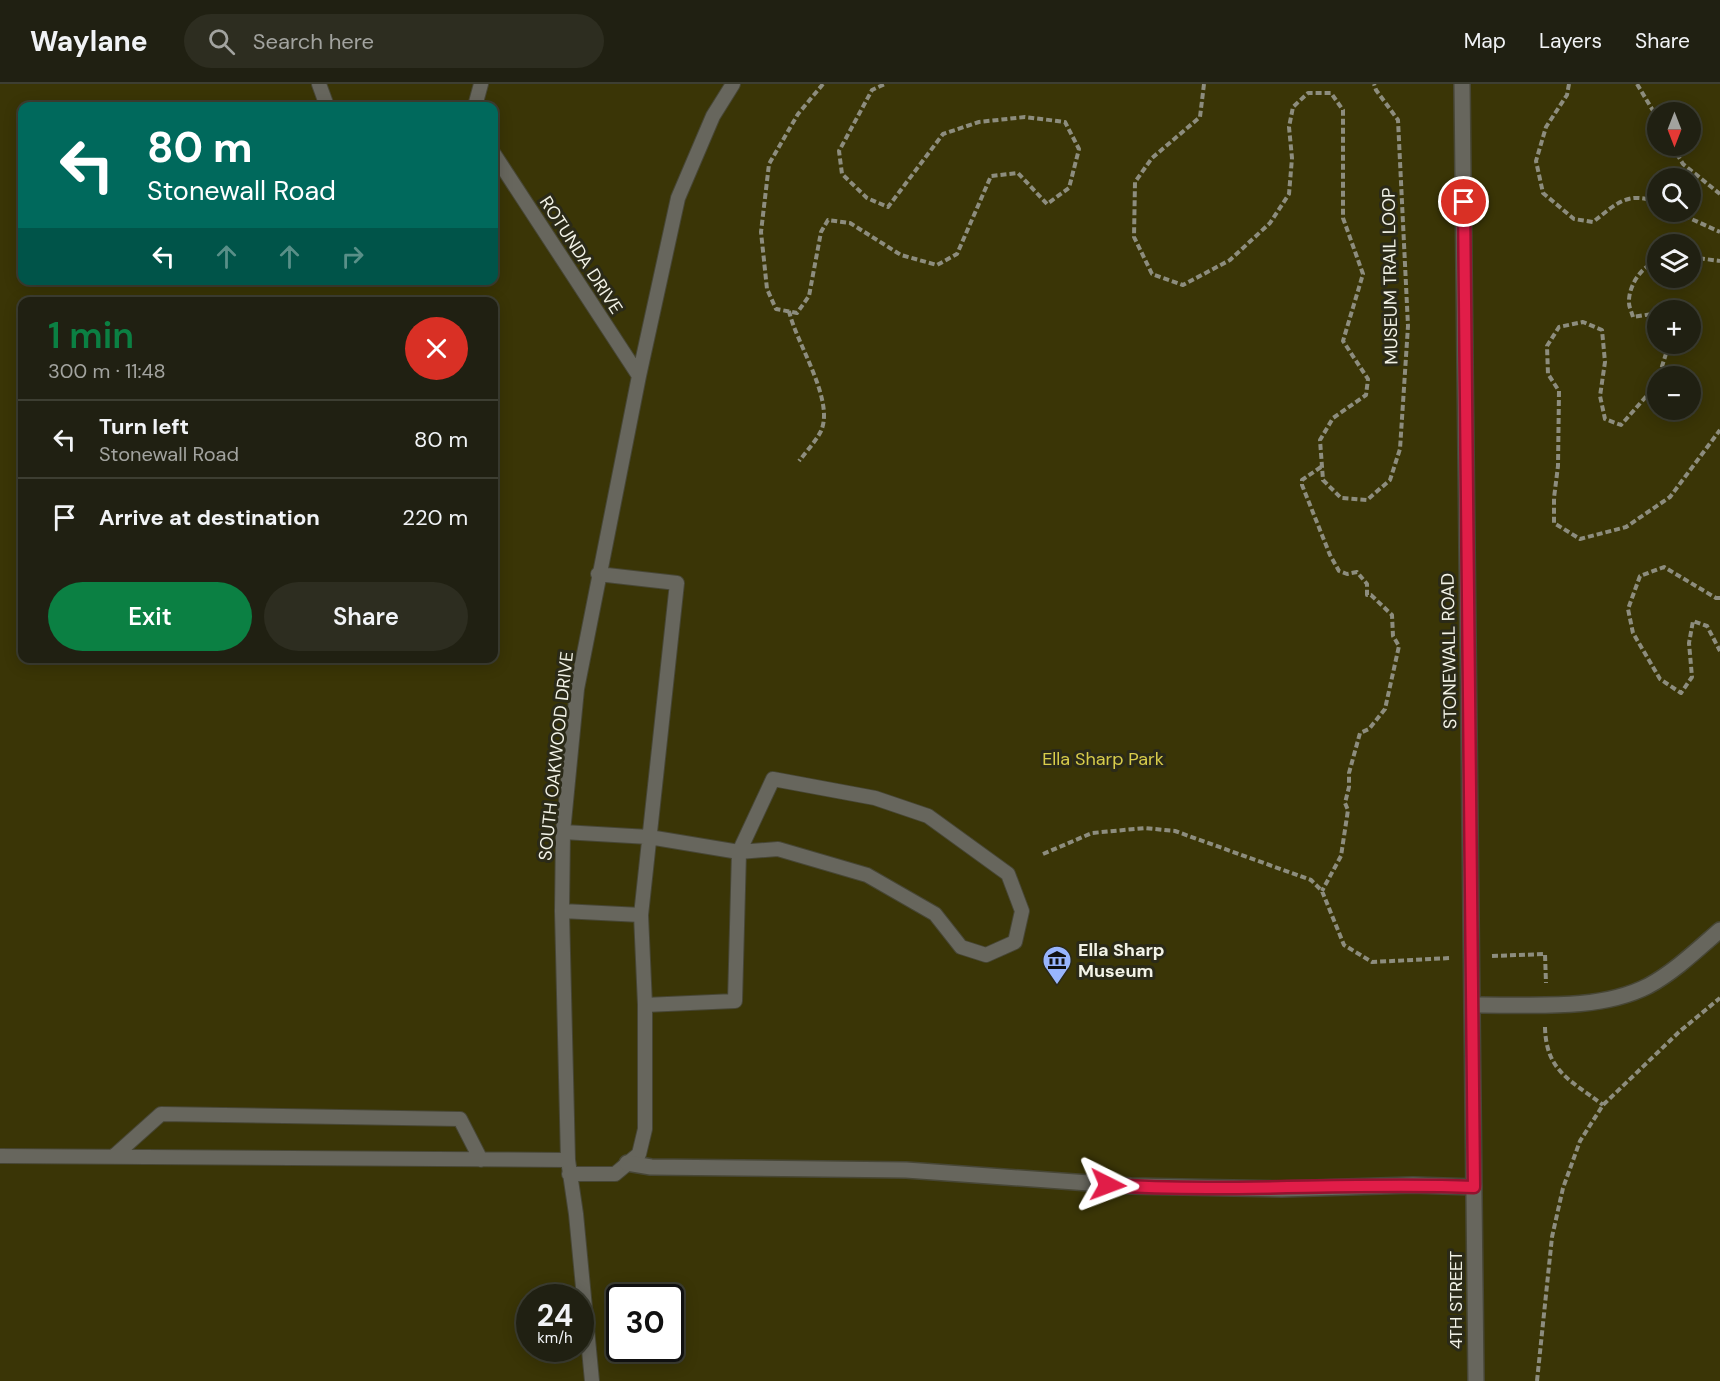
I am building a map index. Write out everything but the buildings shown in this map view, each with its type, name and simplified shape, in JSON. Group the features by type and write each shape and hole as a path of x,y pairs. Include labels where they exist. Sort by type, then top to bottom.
{"street":[{"name":"STONEWALL ROAD","path":"1462,84 1475,1218"},
{"path":"1472,1005 1602,1002 1633,993 1668,973 1720,930"},
{"path":"627,1163 651,1167 906,1170 1131,1186 1282,1189 1413,1185 1474,1187"},
{"name":"4TH STREET","path":"1475,1218 1476,1381"}],"lane":[{"path":"319,84 326,102"},
{"path":"476,102 481,84"},
{"name":"SOUTH OAKWOOD DRIVE","path":"592,1381 576,1214 568,1167 562,911 563,832 577,689 598,574 678,198 714,116 733,84"},
{"name":"ROTUNDA DRIVE","path":"498,160 639,376"},
{"path":"0,1156 481,1160 615,1173 639,1154 645,1129 645,1005 641,915 677,583 598,574"},
{"path":"563,832 649,837 739,852 778,849 867,875 935,914 961,947 986,955 1015,942 1022,911 1008,874 928,816 875,798 773,779 739,852 735,1001 645,1005"},
{"path":"562,911 641,915"},
{"path":"113,1157 161,1114 460,1119 481,1160"}],"path":[{"path":"823,84 798,114 769,164 761,231 766,289 776,309 797,313 809,296 821,232 828,220 850,223 901,255 937,265 957,254 991,176 1018,173 1047,204 1069,188 1079,148 1065,122 1025,117 979,122 943,134 888,207 867,198 842,174 839,152 872,90 885,84"},
{"name":"MUSEUM TRAIL LOOP","path":"1204,84 1200,117 1152,158 1135,182 1134,237 1152,274 1183,285 1230,260 1270,223 1289,194 1292,158 1288,127 1293,106 1308,93 1331,93 1343,110 1343,218 1363,273 1343,341 1368,379 1366,395 1333,418 1320,440 1323,480 1341,498 1367,500 1390,480 1400,449 1408,326 1398,120 1374,84"},
{"path":"1569,84 1567,95 1546,127 1536,161 1543,193 1574,219 1593,222 1617,202 1641,196 1647,198"},
{"path":"1637,84 1648,102"},
{"path":"1678,156 1683,164 1720,194"},
{"path":"1698,222 1720,232"},
{"path":"1701,258 1720,261"},
{"path":"1647,266 1636,278 1629,302 1633,317 1647,315"},
{"path":"789,311 793,326 818,381 823,403 822,430 799,461"},
{"path":"1647,395 1621,425 1605,418 1600,396 1605,362 1602,330 1582,322 1559,327 1547,346 1548,374 1559,391 1558,466 1554,523 1580,539 1626,527 1670,497 1720,430"},
{"path":"1322,466 1302,480 1302,485 1330,555 1339,571 1347,574 1357,572 1367,584 1366,595 1371,595 1392,615 1393,636 1398,646 1385,709 1369,729 1360,733 1356,753 1352,760 1345,803 1348,810 1341,856 1322,891"},
{"path":"1720,598 1716,598 1664,567 1640,576 1628,609 1633,633 1660,679 1681,693 1692,677 1689,643 1693,621 1707,626 1720,651"},
{"path":"1043,854 1092,833 1146,828 1175,831 1311,880 1322,891 1344,945 1372,962 1545,954 1546,1041 1556,1069 1603,1105"},
{"path":"1538,1381 1552,1236 1563,1188 1580,1141 1603,1105 1679,1032 1720,998"}],"green space":[{"name":"Ella Sharp Park","path":"0,84 1720,84 1720,1381 0,1381"}],"place":[{"name":"Ella Sharp Museum","path":"1057,986"}],"route":[{"path":"1108,1185 1282,1189 1413,1185 1474,1187 1464,202"}]}
